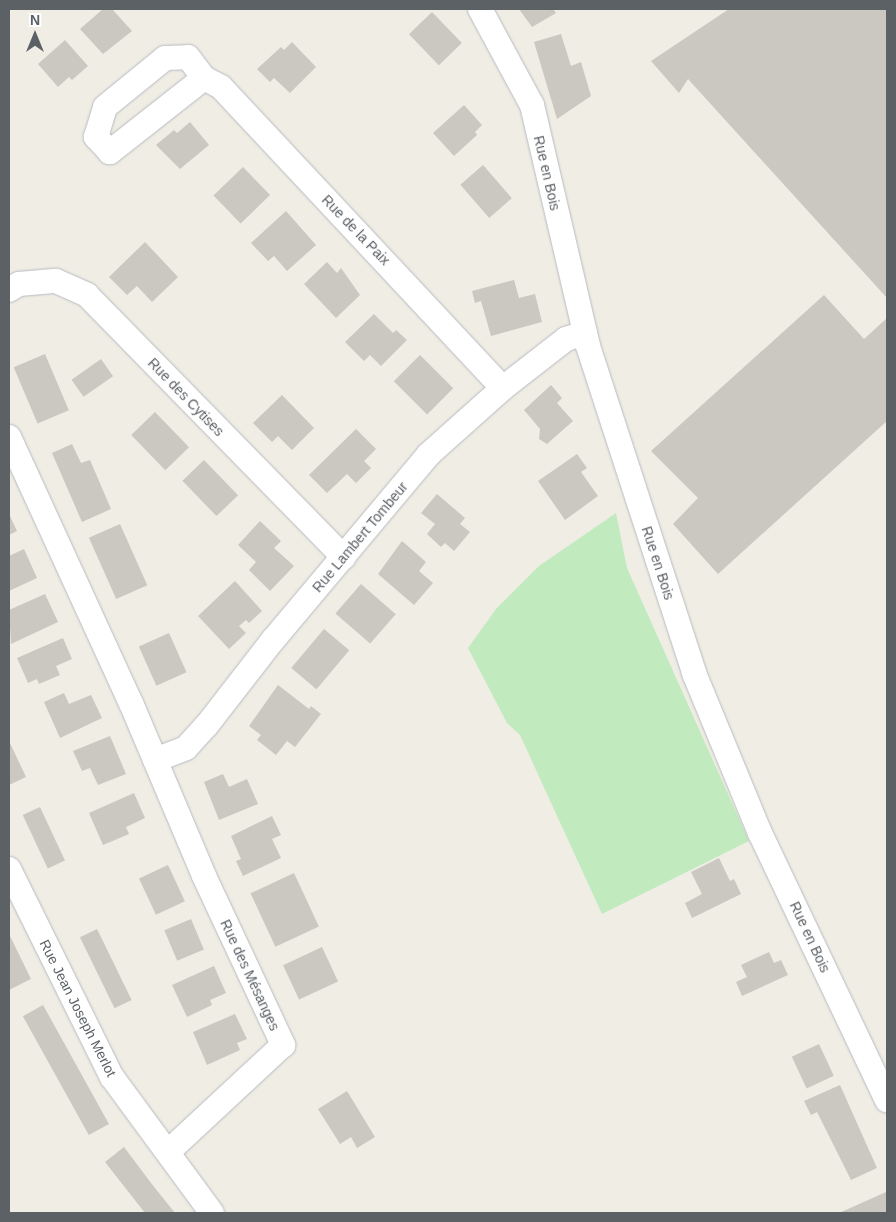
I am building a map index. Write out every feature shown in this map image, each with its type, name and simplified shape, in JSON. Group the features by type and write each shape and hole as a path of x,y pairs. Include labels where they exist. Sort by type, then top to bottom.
{"street":[{"name":"Rue en Bois","path":"480,9 532,105 585,333 694,673 760,833 887,1100"},
{"name":"Rue de la Paix","path":"204,78 221,87 504,388"},
{"name":"Rue des Cytises","path":"9,290 19,284 56,282 87,295 344,557"},
{"name":"Rue Lambert Tombeur","path":"155,760 186,748 428,455 504,388 566,339 585,333"},
{"path":"9,437 155,760"},
{"name":"Rue des Mésanges","path":"155,760 204,876 284,1045 168,1152"},
{"name":"Rue Jean Joseph Merlot","path":"9,869 112,1077 212,1213"}],"green space":[{"path":"616,513 627,568 749,841 602,914 520,735 507,723 468,648 496,609 539,566"}],"building":[{"path":"103,9 112,9 132,31 103,54 80,29"},
{"path":"519,9 553,9 556,13 532,27"},
{"path":"729,9 887,9 887,298 688,79 679,93 651,61"},
{"path":"432,12 462,43 439,65 409,34"},
{"path":"561,34 571,66 581,62 591,96 557,119 534,42"},
{"path":"65,40 88,66 72,80 69,77 58,87 38,64"},
{"path":"292,42 316,67 290,93 274,78 270,82 257,69 281,47 284,50"},
{"path":"464,105 482,125 475,132 477,135 454,156 433,133"},
{"path":"190,122 209,145 180,169 156,145 174,130 177,133"},
{"path":"483,165 512,198 489,218 460,185"},
{"path":"243,167 270,195 241,224 214,195"},
{"path":"286,211 316,245 287,271 274,256 268,261 251,243"},
{"path":"145,242 178,277 152,302 137,286 127,295 109,277"},
{"path":"327,262 337,273 341,268 360,295 336,318 304,284"},
{"path":"514,280 519,298 535,294 542,322 491,336 481,301 475,303 472,291"},
{"path":"824,295 864,339 887,318 887,421 718,574 673,524 698,498 651,451"},
{"path":"374,314 393,333 396,330 407,340 381,366 370,355 364,361 345,342"},
{"path":"45,354 69,410 38,423 14,367"},
{"path":"420,355 453,388 427,414 394,381"},
{"path":"101,359 113,376 84,397 72,380"},
{"path":"551,385 562,398 557,403 573,421 547,444 539,439 540,429 524,410"},
{"path":"282,395 314,428 292,450 278,436 272,442 253,423"},
{"path":"155,412 189,447 165,470 131,435"},
{"path":"356,429 376,449 364,461 371,468 356,483 347,474 327,493 309,475"},
{"path":"72,444 81,463 90,460 111,509 82,522 52,453"},
{"path":"577,454 587,468 581,472 598,496 565,520 538,481"},
{"path":"204,460 238,495 216,516 182,481"},
{"path":"437,494 465,518 460,524 470,532 454,551 445,543 441,547 427,534 435,524 421,513"},
{"path":"9,514 17,531 9,535"},
{"path":"260,521 281,541 274,548 294,566 270,591 249,570 256,562 238,545"},
{"path":"120,524 147,585 116,599 89,538"},
{"path":"402,541 426,562 419,571 433,583 414,605 378,574"},
{"path":"24,549 37,578 9,591 9,556"},
{"path":"235,581 262,611 249,623 246,620 239,626 246,633 229,649 198,616"},
{"path":"361,584 396,614 370,644 335,613"},
{"path":"45,594 58,622 11,644 9,610"},
{"path":"324,629 349,650 316,689 291,668"},
{"path":"169,633 186,672 156,686 139,646"},
{"path":"63,638 72,659 56,666 60,675 39,684 37,679 28,683 17,658"},
{"path":"278,685 309,709 311,706 321,714 295,747 287,741 276,755 257,740 261,735 249,726"},
{"path":"64,693 69,704 91,695 102,718 60,738 44,702"},
{"path":"110,736 126,774 98,785 90,768 82,771 73,751"},
{"path":"9,741 26,777 9,785"},
{"path":"223,774 229,787 247,779 258,804 219,820 204,782"},
{"path":"134,793 145,818 126,827 129,834 103,845 89,813"},
{"path":"40,807 65,860 48,869 23,815"},
{"path":"272,816 281,835 272,839 281,858 243,876 236,861 241,859 231,836"},
{"path":"719,858 730,881 734,879 741,894 692,918 685,903 702,894 691,872"},
{"path":"168,865 185,901 156,915 139,879"},
{"path":"294,873 319,926 275,947 250,893"},
{"path":"191,919 204,949 177,961 164,930"},
{"path":"97,929 132,1000 115,1008 80,937"},
{"path":"9,934 31,979 9,990"},
{"path":"322,947 338,981 299,1000 283,965"},
{"path":"769,952 774,963 781,960 788,975 742,996 736,982 747,977 741,965"},
{"path":"214,966 226,993 210,1000 212,1005 187,1017 172,985"},
{"path":"43,1005 109,1124 89,1135 23,1016"},
{"path":"235,1014 247,1039 237,1043 240,1050 207,1065 193,1032"},
{"path":"819,1044 834,1076 807,1088 792,1057"},
{"path":"840,1085 877,1168 851,1180 817,1112 811,1115 804,1101"},
{"path":"347,1091 375,1137 357,1148 351,1137 340,1144 318,1109"},
{"path":"124,1147 175,1213 145,1213 105,1162"},
{"path":"886,1192 887,1213 839,1213"}]}
